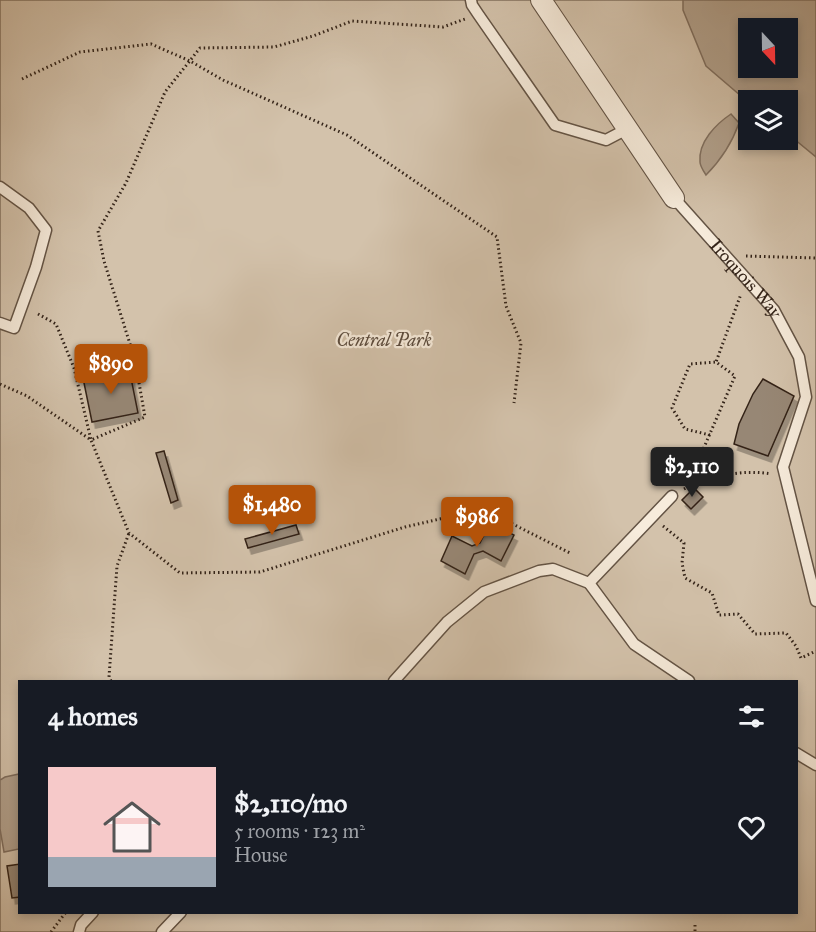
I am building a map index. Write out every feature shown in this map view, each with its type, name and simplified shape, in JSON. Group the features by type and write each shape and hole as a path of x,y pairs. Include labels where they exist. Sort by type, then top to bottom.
{"street":[{"name":"Iroquois Way","path":"541,0 674,198"}],"lane":[{"path":"471,0 478,14 555,125 606,140 627,129"},
{"path":"0,187 29,208 46,230 36,267 14,328 0,323"},
{"name":"Iroquois Way","path":"674,198 774,310 799,357 806,397 783,467 816,602"},
{"path":"589,583 672,496"},
{"path":"394,680 447,622 484,592 539,571 553,569 589,583 634,644 688,680"},
{"path":"798,754 816,765"},
{"path":"79,932 81,925 91,914"},
{"path":"162,932 179,914"}],"path":[{"path":"91,440 145,417 135,360 104,261 98,231 126,183 165,92 200,48 274,47 313,36 352,21 443,27 478,14"},
{"path":"22,79 80,52 150,44 189,61 223,80 347,135 497,237 506,306 521,343 514,403"},
{"path":"726,256 816,258"},
{"path":"716,362 746,278"},
{"path":"38,314 56,324 74,368 91,440 129,533 180,573 260,572 405,527 483,509 570,553"},
{"path":"708,479 702,452 710,435 735,376 716,362 690,364 672,408 685,429 710,435"},
{"path":"0,384 27,396 91,440"},
{"path":"672,496 699,480 725,474 766,473 786,477"},
{"path":"661,525 684,543 682,563 685,578 712,593 719,615 738,614 755,634 786,633 796,646 801,658 816,651"},
{"path":"110,680 117,566 129,533"},
{"path":"51,932 64,914"},
{"path":"694,925 695,932"}],"green space":[{"name":"Central Park","path":"0,0 816,0 816,932 0,932"}],"shaded area":[{"path":"683,0 816,0 816,157 798,142 798,90 738,90 738,93 706,66 683,10"},
{"path":"731,114 738,122 738,125 726,151 706,175 700,164 702,147 709,134"},
{"path":"18,774 18,849 4,852 0,829 0,780"}],"building":[{"path":"129,368 138,413 92,422 83,378"},
{"path":"763,379 794,396 768,456 734,444 739,424"},
{"path":"164,451 178,500 171,503 156,453"},
{"path":"694,488 703,497 691,509 682,500"},
{"path":"490,523 514,535 501,561 483,551 474,554 465,574 441,561 452,536 472,546 480,543"},
{"path":"296,525 299,534 248,548 245,539"},
{"path":"18,864 18,897 12,898 7,866"}]}
